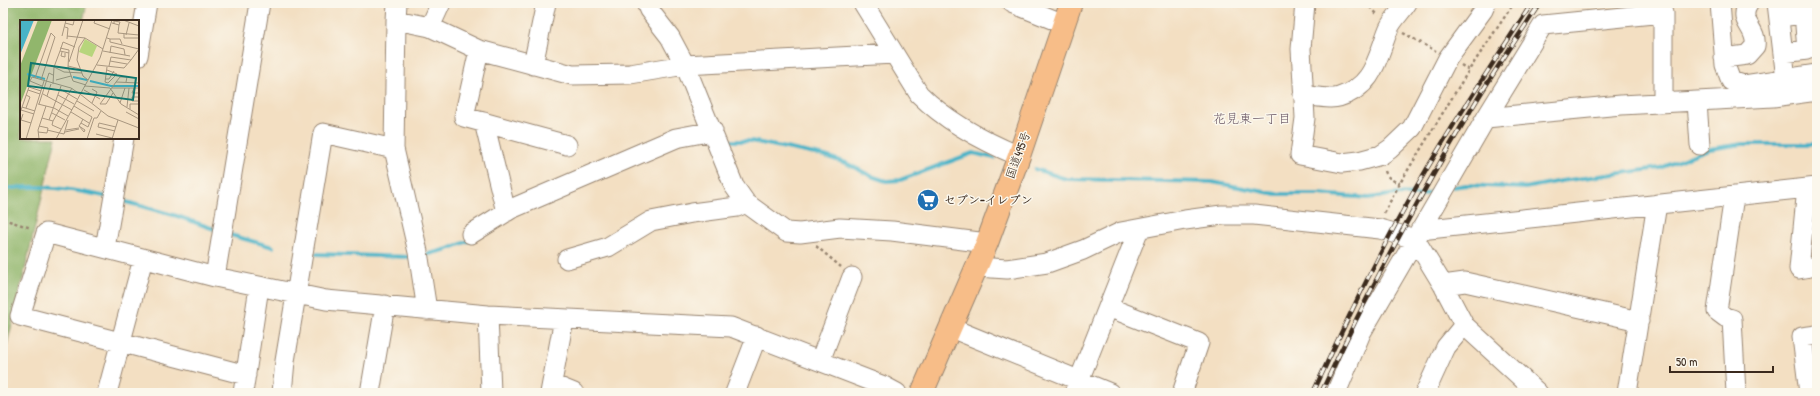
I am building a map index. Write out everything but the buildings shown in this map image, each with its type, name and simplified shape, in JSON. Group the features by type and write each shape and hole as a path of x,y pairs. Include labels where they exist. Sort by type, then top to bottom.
{"highway":[{"name":"国道495号","path":"922,393 987,243 1019,156 1071,3"}],"street":[{"path":"139,50 147,3"},
{"path":"215,277 260,3"},
{"path":"430,27 441,3"},
{"path":"533,65 546,3"},
{"path":"646,3 649,10 670,36 685,65 734,186 746,203 786,232 800,233 840,228 892,231 987,243"},
{"path":"863,3 919,94 931,106 989,144 1019,156"},
{"path":"1012,3 1064,24"},
{"path":"1305,3 1301,49 1305,118 1300,155 1342,163 1359,161 1381,155 1402,140 1412,128 1448,58 1483,10 1486,3"},
{"path":"1303,95 1338,97 1354,90 1367,80 1375,67 1390,26 1407,3"},
{"path":"1720,3 1724,58 1731,81 1744,85 1817,74"},
{"path":"1724,58 1747,55 1755,46 1754,33 1746,22 1744,16 1745,9 1749,3"},
{"path":"1786,78 1778,10 1804,14 1803,3"},
{"path":"427,310 418,252 394,149 396,11 479,50 572,75 599,76 630,74 685,65 894,54"},
{"path":"1336,393 1361,333 1486,118 1543,25 1663,13 1663,103"},
{"path":"1783,52 1807,50 1805,26 1817,25"},
{"path":"479,50 464,117 567,145"},
{"path":"1486,118 1621,105 1773,97 1817,91"},
{"path":"1697,102 1700,145"},
{"path":"484,122 506,212"},
{"path":"471,234 506,212 676,138 713,131"},
{"path":"282,393 285,361 323,133 394,149"},
{"path":"105,248 124,139"},
{"path":"977,267 1006,269 1047,263 1083,250 1121,232 1185,220 1222,215 1254,215 1380,229 1418,235 1657,204 1812,188 1799,269 1817,266"},
{"path":"1734,196 1717,311 1725,317 1732,319 1736,393"},
{"path":"567,259 608,247 651,220 737,207 746,203"},
{"path":"1627,393 1657,204"},
{"path":"1076,387 1139,229"},
{"path":"259,287 245,384 121,342 20,316 46,233 215,277 326,300 488,315 731,327 820,361 897,393"},
{"path":"1418,235 1464,325 1538,393"},
{"path":"107,393 143,259"},
{"path":"820,361 852,277"},
{"path":"1444,285 1465,282 1639,321"},
{"path":"370,393 385,305"},
{"path":"1108,307 1199,343 1182,393"},
{"path":"488,315 491,393"},
{"path":"564,319 551,389 574,393"},
{"path":"1425,393 1446,347 1464,325"},
{"path":"951,328 1076,387 1110,393"},
{"path":"1809,393 1802,337 1817,335"},
{"path":"735,393 757,336"}],"path":[{"path":"1387,209 1398,186 1469,70 1514,3"},
{"path":"3,219 46,233"},
{"path":"800,233 852,277"}],"green space":[{"path":"3,3 87,3 83,20 20,20 20,139 56,139 3,362"}],"waterway":[{"path":"721,141 751,141 825,156 846,163 871,176 886,181 900,180 973,153 994,158"},
{"path":"1453,187 1466,185 1525,188 1561,181 1660,168 1709,149 1743,144 1817,144"},
{"path":"1035,169 1066,179 1212,182 1276,194 1319,194 1369,198 1396,194 1420,195 1437,191"},
{"path":"3,189 43,187 108,197"},
{"path":"119,200 177,216 217,230"},
{"path":"227,234 273,247"},
{"path":"425,255 448,249 471,240"},
{"path":"316,254 412,257"}],"railway":[{"path":"1313,393 1357,300 1404,209 1482,79 1532,3"},
{"path":"1321,393 1355,322 1428,183 1485,87 1540,3"}],"place":[{"name":"セブン-イレブン","path":"928,200"}],"district":[{"name":"花見東一丁目","path":"1252,118"}]}
